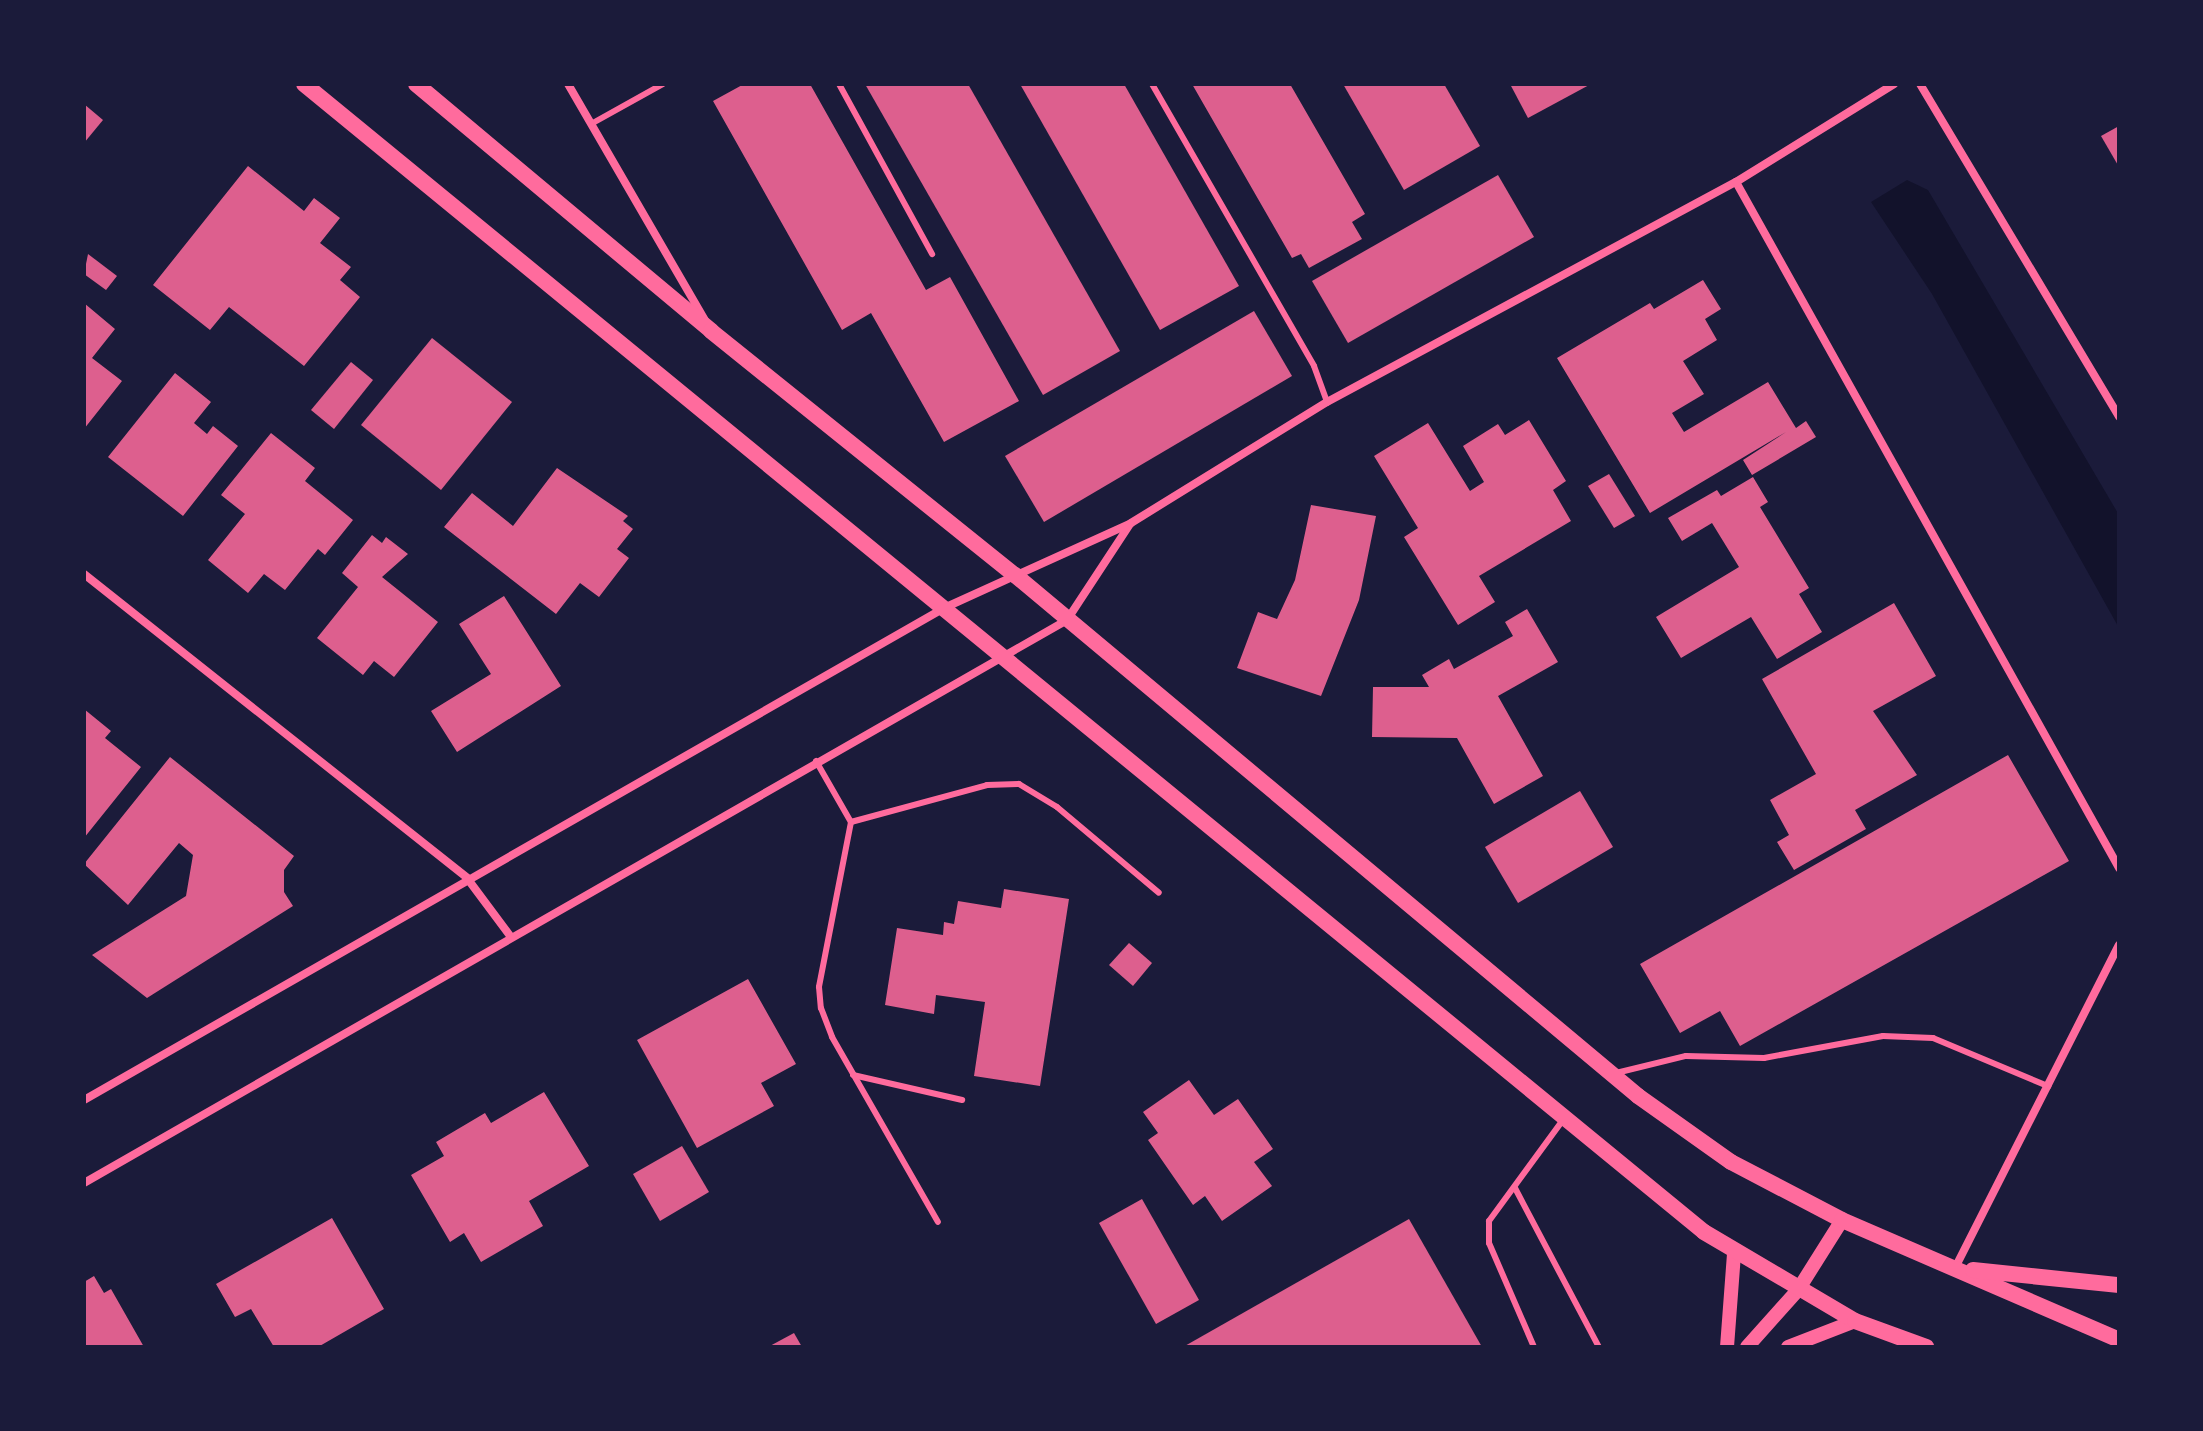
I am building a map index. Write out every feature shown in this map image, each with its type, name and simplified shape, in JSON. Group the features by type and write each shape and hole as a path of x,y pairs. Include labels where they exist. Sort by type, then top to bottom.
{"main road":[{"path":"304,84 1734,1253 1855,1321 1926,1347"},
{"path":"416,84 711,331 1015,575 1616,1073 1638,1096 1731,1162 1842,1220 2119,1340"},
{"path":"1955,1268 2119,1285"}],"street":[{"path":"568,84 711,331"},
{"path":"84,1100 467,878 944,608 1131,523 1327,402 1736,182 1894,84"},
{"path":"1920,84 2119,417"},
{"path":"1736,182 2119,868"},
{"path":"84,1183 1000,655 1067,620 1131,523"},
{"path":"84,574 467,878 511,937"},
{"path":"1955,1268 2119,945"},
{"path":"1747,1347 1798,1290 1842,1220"},
{"path":"1727,1347 1734,1253"},
{"path":"1788,1347 1855,1321"}],"lane":[{"path":"591,124 663,84"},
{"path":"839,84 932,254"},
{"path":"1152,84 1314,366 1327,402"},
{"path":"816,761 851,822 819,987 832,1037 938,1222"},
{"path":"851,822 987,785 1019,784 1057,807 1159,893"},
{"path":"1616,1073 1686,1056 1764,1058 1883,1036 1933,1038 2048,1086"},
{"path":"853,1075 962,1100"},
{"path":"1534,1347 1489,1243 1489,1221 1565,1117"},
{"path":"1515,1188 1599,1347"}],"shaded area":[{"path":"1907,180 1928,190 2119,515 2119,628 1932,294 1871,202"}],"building":[{"path":"744,84 810,84 926,290 950,277 1019,401 944,442 871,313 842,330 713,101"},
{"path":"865,84 968,84 1120,351 1043,395"},
{"path":"1020,84 1124,84 1239,286 1160,330"},
{"path":"1192,84 1290,84 1365,214 1352,222 1362,239 1309,268 1301,254 1292,258"},
{"path":"1343,84 1444,84 1480,146 1404,190"},
{"path":"1510,84 1591,84 1528,118"},
{"path":"84,104 103,120 84,143"},
{"path":"2119,126 2119,167 2101,136"},
{"path":"248,166 304,211 314,198 340,218 320,243 351,267 340,280 360,297 304,366 229,307 210,330 153,285"},
{"path":"1498,175 1534,237 1348,343 1312,281"},
{"path":"88,254 117,276 106,290 84,274"},
{"path":"1703,280 1721,309 1705,319 1717,340 1683,361 1704,394 1672,413 1684,432 1768,382 1796,428 1806,421 1816,437 1752,475 1743,460 1786,432 1650,513 1557,358 1650,303 1654,309"},
{"path":"84,303 115,329 92,358 122,381 84,429"},
{"path":"1254,311 1292,376 1044,522 1005,456"},
{"path":"432,338 512,402 441,490 361,425"},
{"path":"351,362 373,380 334,429 311,410"},
{"path":"175,373 211,402 194,423 207,434 213,426 238,446 183,516 108,457"},
{"path":"1529,420 1566,481 1553,490 1571,521 1479,576 1495,602 1458,625 1404,537 1418,528 1374,456 1428,423 1470,491 1484,482 1463,446 1498,424 1505,435"},
{"path":"271,433 315,468 305,481 353,520 325,555 318,549 285,590 264,574 248,593 208,560 245,514 221,495"},
{"path":"557,468 628,516 623,521 633,529 617,549 629,558 599,597 580,583 556,614 444,527 472,493 513,526"},
{"path":"1609,474 1635,516 1614,528 1588,486"},
{"path":"1753,477 1768,502 1760,507 1809,588 1799,594 1822,632 1777,659 1751,617 1681,658 1656,617 1739,567 1712,523 1682,541 1668,518 1717,490 1721,496"},
{"path":"1311,505 1376,516 1359,600 1321,696 1237,668 1258,612 1277,619 1295,580"},
{"path":"372,535 382,543 386,537 408,554 382,577 438,622 394,677 374,661 363,675 317,638 358,587 342,573"},
{"path":"504,596 561,686 457,752 431,711 491,674 459,624"},
{"path":"1894,603 1936,676 1873,711 1917,775 1855,810 1866,829 1794,870 1777,842 1789,835 1770,800 1816,774 1762,679"},
{"path":"1527,609 1558,662 1498,696 1543,776 1494,804 1457,738 1372,737 1373,687 1429,687 1422,675 1449,659 1454,669 1513,636 1505,622"},
{"path":"84,709 111,731 105,738 141,767 84,838"},
{"path":"2008,755 2069,861 1740,1046 1720,1011 1680,1033 1640,964"},
{"path":"170,757 294,856 284,870 284,892 293,906 147,998 92,955 186,896 193,855 179,843 128,905 84,864"},
{"path":"1580,791 1613,847 1518,903 1485,847"},
{"path":"1004,889 1069,899 1040,1086 974,1076 985,1002 936,995 934,1014 885,1005 897,928 943,935 944,922 954,924 958,901 1001,908"},
{"path":"1129,943 1152,963 1133,986 1109,965"},
{"path":"748,979 796,1064 761,1083 774,1106 697,1148 637,1040"},
{"path":"1189,1080 1214,1115 1238,1099 1273,1149 1254,1162 1272,1186 1222,1221 1205,1196 1193,1205 1148,1140 1158,1133 1143,1112"},
{"path":"544,1092 589,1166 529,1201 543,1226 481,1262 464,1233 450,1242 411,1175 444,1156 436,1142 485,1113 491,1123"},
{"path":"682,1146 709,1192 660,1221 633,1174"},
{"path":"1142,1199 1199,1300 1156,1324 1099,1223"},
{"path":"332,1218 384,1309 318,1347 274,1347 251,1309 235,1317 216,1284"},
{"path":"1409,1219 1482,1347 1183,1347"},
{"path":"94,1276 104,1293 111,1289 144,1347 84,1347 84,1282"},
{"path":"794,1333 802,1347 768,1347"}]}
